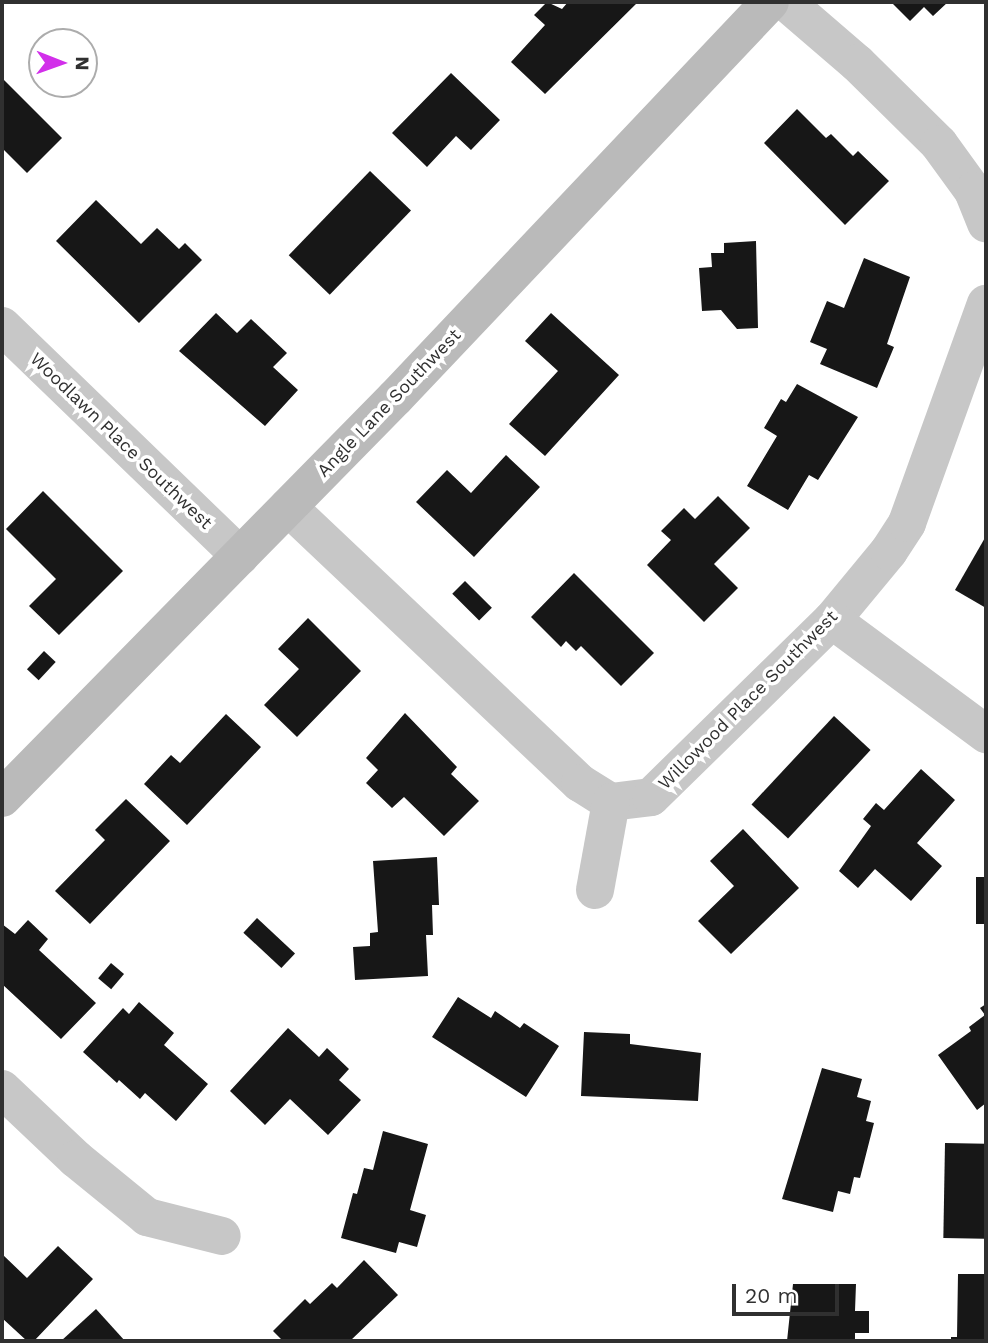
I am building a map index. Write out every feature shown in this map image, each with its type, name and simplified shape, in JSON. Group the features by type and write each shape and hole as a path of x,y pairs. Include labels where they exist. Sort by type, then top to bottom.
{"street":[{"name":"Angle Lane Southwest","path":"2,798 288,507 769,2"},
{"path":"786,2 857,63 939,144 973,191 986,224"},
{"name":"Willowood Place Southwest","path":"611,802 651,797 832,620 907,523 986,304"},
{"name":"Woodlawn Place Southwest","path":"2,326 240,556"},
{"path":"288,507 580,783 611,802 595,890"},
{"path":"832,620 986,734"},
{"path":"2,1089 147,1217 222,1236"}],"building":[{"path":"547,2 562,9 568,2 638,2 545,94 511,62 545,25 534,15"},
{"path":"891,2 948,2 933,16 924,7 910,21"},
{"path":"451,73 500,120 471,150 456,136 427,167 392,133"},
{"path":"2,78 62,138 27,173 2,148"},
{"path":"797,109 826,138 831,134 853,156 858,151 889,181 845,225 764,143"},
{"path":"370,171 411,211 330,295 289,255"},
{"path":"96,200 141,244 157,228 179,249 185,243 202,260 139,323 56,241"},
{"path":"756,241 758,328 737,329 721,310 702,311 699,268 712,267 711,253 724,253 724,243"},
{"path":"864,258 910,277 887,344 894,347 877,388 820,364 827,349 810,342 827,301 844,308"},
{"path":"216,313 237,333 251,319 287,353 273,367 298,390 265,426 179,351"},
{"path":"551,313 619,375 545,456 509,424 558,371 525,341"},
{"path":"797,384 858,417 818,480 809,475 788,510 747,486 777,436 764,428 781,399 786,402"},
{"path":"506,455 540,487 474,557 416,502 447,470 471,493"},
{"path":"43,491 123,571 59,635 29,606 56,579 6,529"},
{"path":"718,496 750,528 714,564 738,588 704,622 647,565 671,540 661,531 684,508 695,519"},
{"path":"986,536 986,608 955,590"},
{"path":"574,573 654,653 621,686 581,646 576,651 566,641 561,647 531,617"},
{"path":"465,581 492,608 479,621 452,594"},
{"path":"308,618 361,671 297,737 264,705 299,669 278,649"},
{"path":"44,651 56,662 39,680 27,669"},
{"path":"405,713 457,767 451,774 479,801 444,836 404,797 392,808 366,783 378,770 366,758"},
{"path":"226,714 261,747 187,825 144,784 171,755 180,763"},
{"path":"834,716 871,750 788,839 751,804"},
{"path":"921,769 955,800 917,843 942,866 911,901 875,869 858,888 839,871 871,826 863,819 876,803 884,810"},
{"path":"126,799 170,841 90,924 55,891 105,840 95,830"},
{"path":"743,829 799,888 731,954 698,921 734,886 710,861"},
{"path":"437,857 439,905 432,905 433,935 426,935 428,976 355,980 353,947 370,946 370,933 378,932 373,861"},
{"path":"976,877 986,877 986,924 976,924"},
{"path":"257,918 295,953 281,968 243,933"},
{"path":"28,920 48,939 39,950 96,1003 61,1039 2,984 2,924 15,934"},
{"path":"111,963 124,974 111,989 98,978"},
{"path":"458,997 491,1018 495,1011 520,1028 524,1023 559,1046 526,1097 432,1037"},
{"path":"139,1002 174,1033 164,1045 208,1084 176,1121 145,1093 140,1099 119,1080 117,1083 83,1052 123,1008 129,1014"},
{"path":"986,1004 986,1103 977,1110 938,1055 971,1031 969,1027 985,1015 980,1008"},
{"path":"288,1028 319,1057 327,1048 349,1069 339,1080 361,1100 328,1135 290,1099 265,1125 230,1091"},
{"path":"584,1032 630,1034 630,1044 701,1053 698,1101 581,1096"},
{"path":"822,1068 862,1079 857,1097 871,1101 866,1121 874,1123 860,1178 854,1177 850,1194 838,1191 833,1212 782,1199"},
{"path":"383,1131 428,1144 410,1210 426,1215 417,1247 399,1242 396,1253 341,1238 353,1193 357,1194 364,1168 373,1170"},
{"path":"945,1143 986,1144 984,1239 943,1238"},
{"path":"58,1246 93,1279 34,1341 27,1341 2,1318 2,1254 27,1278"},
{"path":"364,1260 398,1295 350,1341 283,1341 273,1331 305,1299 310,1304 332,1283 337,1288"},
{"path":"958,1274 986,1274 986,1341 951,1341 951,1337 957,1337"},
{"path":"793,1284 856,1284 855,1311 869,1311 869,1333 855,1333 855,1341 787,1341"},
{"path":"96,1309 125,1341 61,1341"}]}
